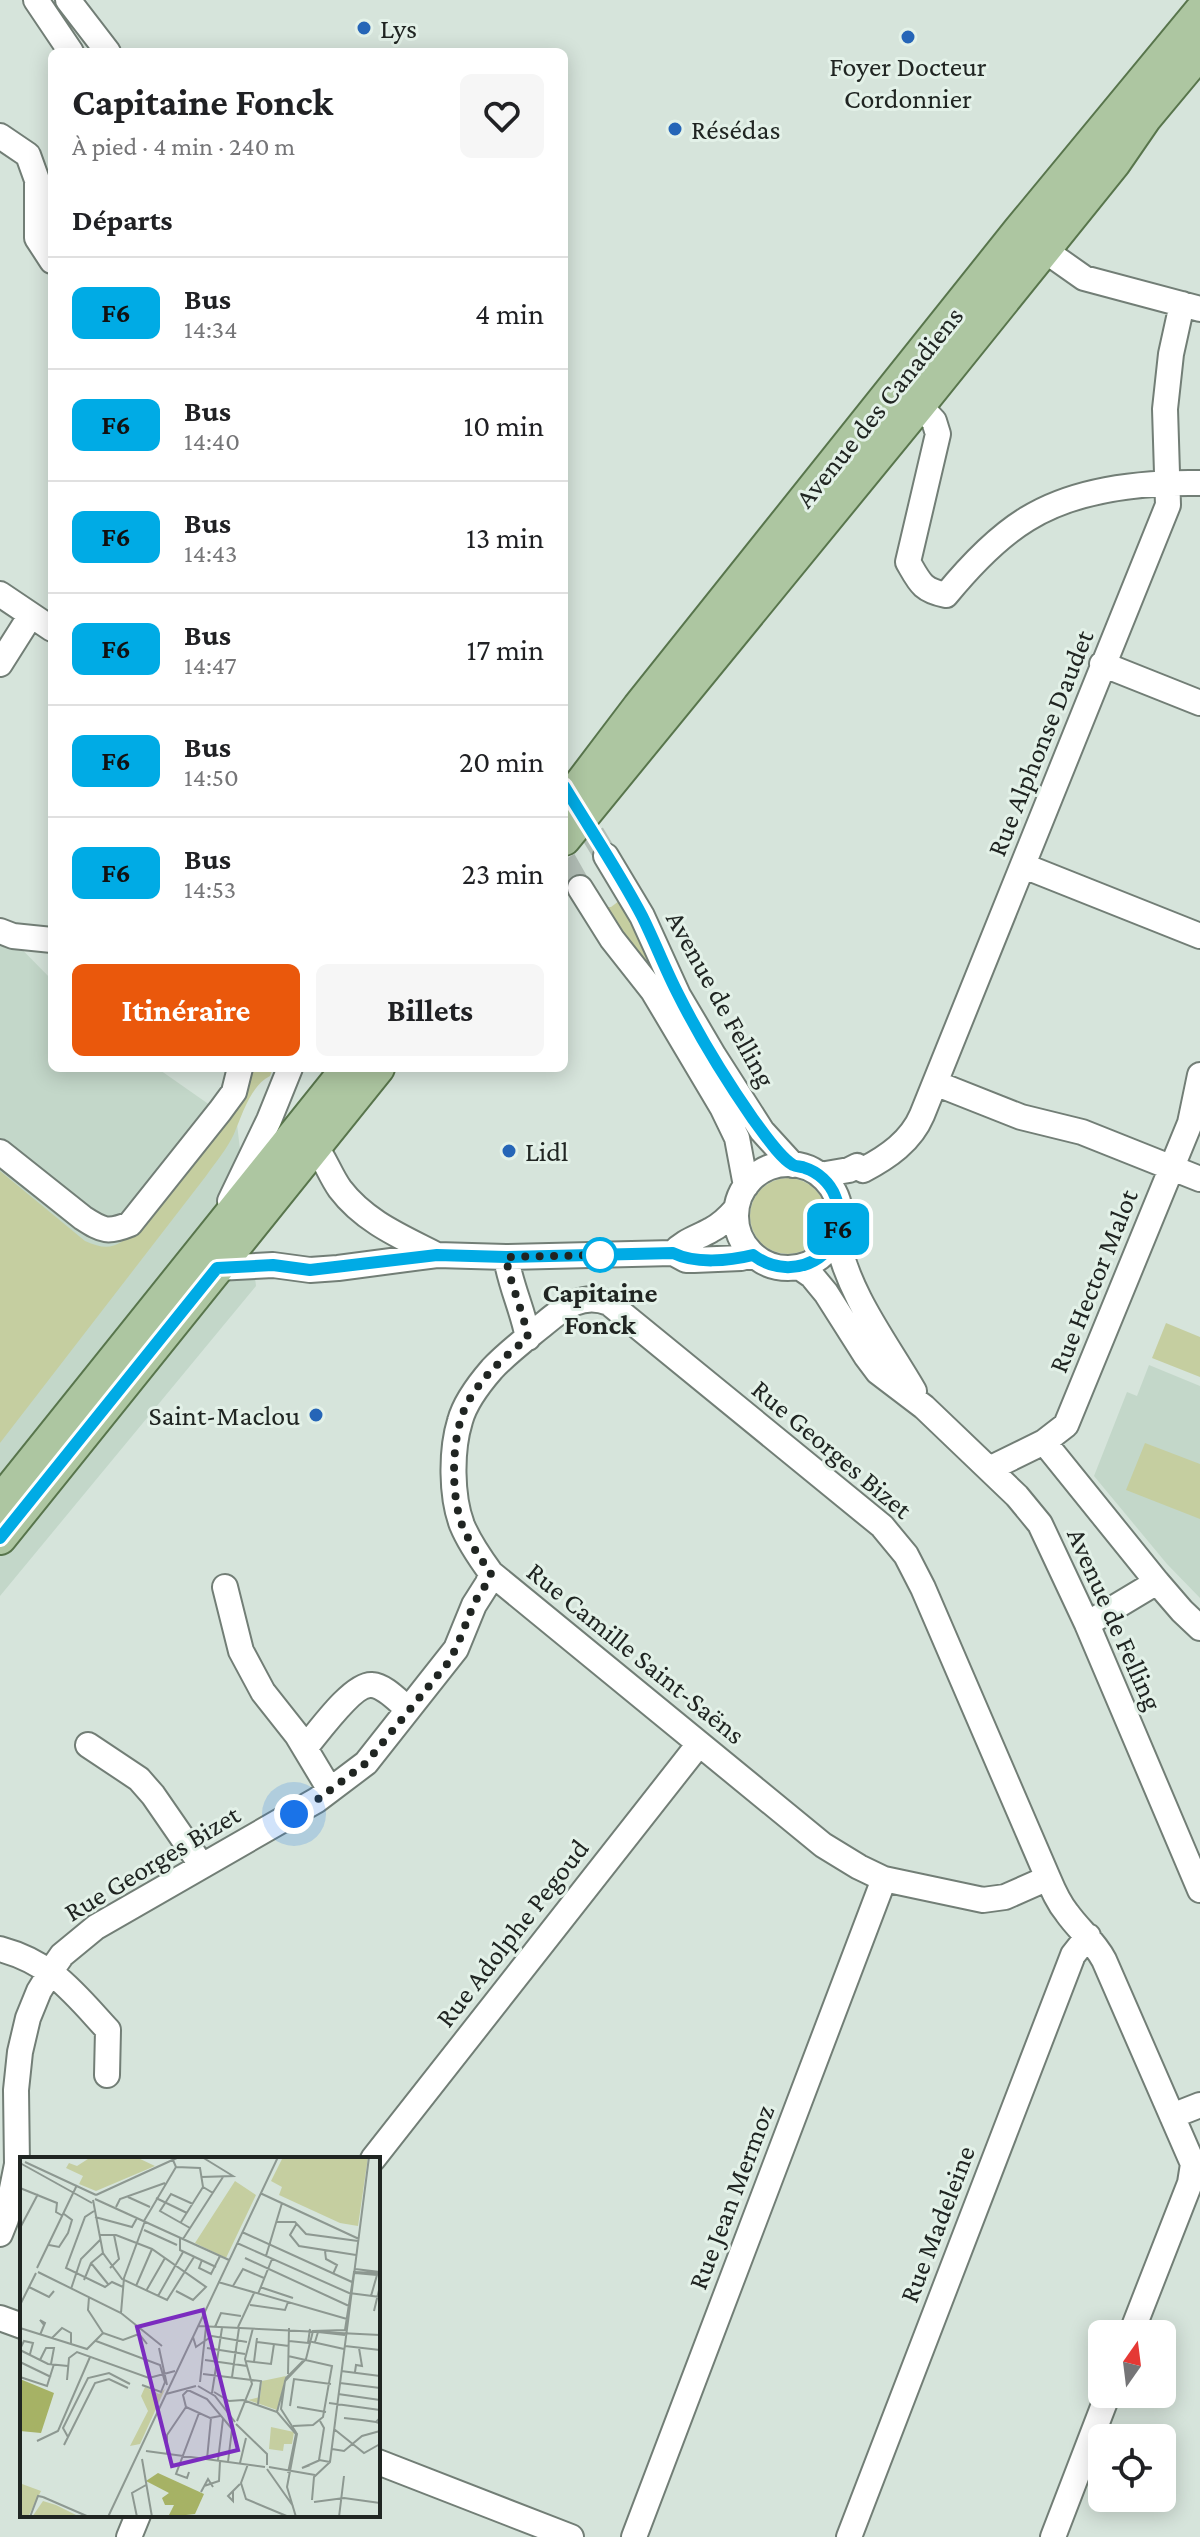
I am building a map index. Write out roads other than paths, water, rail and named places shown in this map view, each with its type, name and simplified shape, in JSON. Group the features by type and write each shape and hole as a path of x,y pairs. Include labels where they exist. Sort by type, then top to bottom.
{"main road":[{"name":"Avenue des Canadiens","path":"568,834 919,405 1031,241 1200,12"},
{"name":"Avenue des Canadiens","path":"568,801 620,730 1031,241 1114,163 1145,118 1200,52"},
{"path":"0,1502 345,1072"},
{"path":"0,1538 375,1072"}],"street":[{"path":"36,0 68,48"},
{"path":"68,0 105,48"},
{"path":"0,136 28,155 37,180 37,238 48,255"},
{"path":"1031,241 1084,278 1191,306"},
{"name":"Rue Alphonse Daudet","path":"863,1170 878,1162 912,1134 1024,866 1168,505 1165,409 1171,354 1191,306"},
{"path":"919,405 934,421 938,434 908,562 929,592 946,595 972,563 1027,519 1065,502 1094,492 1169,482 1200,483"},
{"path":"0,594 48,626"},
{"path":"0,664 31,615"},
{"path":"1102,664 1200,703"},
{"name":"Avenue de Felling","path":"606,856 642,916 678,995 714,1056 762,1131 793,1165"},
{"path":"1024,866 1200,936"},
{"name":"Avenue de Felling","path":"580,888 612,939 653,991 722,1107 737,1138 746,1186"},
{"path":"0,931 13,936 48,940"},
{"path":"0,1152 83,1218 112,1232 130,1224 220,1111 234,1092 239,1072"},
{"path":"214,1235 288,1072"},
{"name":"Rue Hector Malot","path":"997,1465 1044,1442 1066,1425 1190,1123 1200,1075"},
{"path":"935,1083 1021,1117 1082,1132 1200,1179"},
{"path":"315,1146 340,1188 359,1210 384,1228 437,1255"},
{"path":"673,1253 683,1242 715,1228 736,1209 746,1186 767,1169 793,1165 820,1175 833,1190 839,1209 836,1236 817,1259 799,1267 770,1265 753,1255 739,1234 736,1209"},
{"name":"Rue Alphonse Daudet","path":"820,1175 857,1166 863,1170"},
{"name":"Rue Alphonse Daudet","path":"839,1209 862,1180 863,1170"},
{"name":"Avenue de Felling","path":"836,1236 843,1268 859,1301 924,1407"},
{"path":"217,1268 273,1265 324,1269 437,1255 506,1257 673,1253 686,1260 753,1255"},
{"path":"506,1257 528,1338"},
{"name":"Avenue de Felling","path":"799,1267 812,1276 826,1293 878,1372 997,1465 1040,1524 1087,1624 1200,1890"},
{"name":"Rue Camille Saint-Saëns","path":"589,1298 562,1309 493,1368 468,1401 459,1422 453,1473 461,1524 491,1573 823,1845 850,1862 884,1879 983,1900 1005,1897 1048,1878"},
{"name":"Rue Georges Bizet","path":"589,1298 609,1303 882,1526 906,1555 1048,1878 1064,1909 1104,1960 1193,2164 1193,2172 1136,2320"},
{"path":"1044,1442 1157,1582 1200,1628"},
{"name":"Rue Georges Bizet","path":"0,2234 17,2164 16,2090 20,2052 28,2018 50,1971 62,1955 96,1927 317,1800 366,1763 456,1649 491,1573"},
{"path":"1087,1624 1157,1582"},
{"path":"225,1587 241,1651 263,1692 305,1748 330,1790"},
{"path":"305,1748 353,1693 363,1686 381,1688 408,1709"},
{"name":"Rue Adolphe Pegoud","path":"375,2157 699,1744"},
{"path":"88,1745 139,1779 202,1866"},
{"name":"Rue Jean Mermoz","path":"634,2537 884,1879"},
{"name":"Rue Madeleine","path":"849,2537 1073,1955 1088,1936"},
{"path":"0,1949 50,1971 108,2030 107,2075"},
{"path":"1172,2116 1200,2105"},
{"path":"0,2318 20,2325"},
{"path":"1053,2537 1103,2408"},
{"path":"380,2463 571,2537"},
{"path":"129,2537 137,2517"}],"tunnel":[{"path":"574,803 606,856"},
{"path":"568,867 580,888"}],"place":[{"name":"Lys","path":"364,28"},
{"name":"Foyer Docteur Cordonnier","path":"908,37"},
{"name":"Résédas","path":"675,129"},
{"name":"Lidl","path":"509,1151"},
{"name":"Capitaine Fonck","path":"600,1255"},
{"name":"Saint-Maclou","path":"316,1415"}]}
